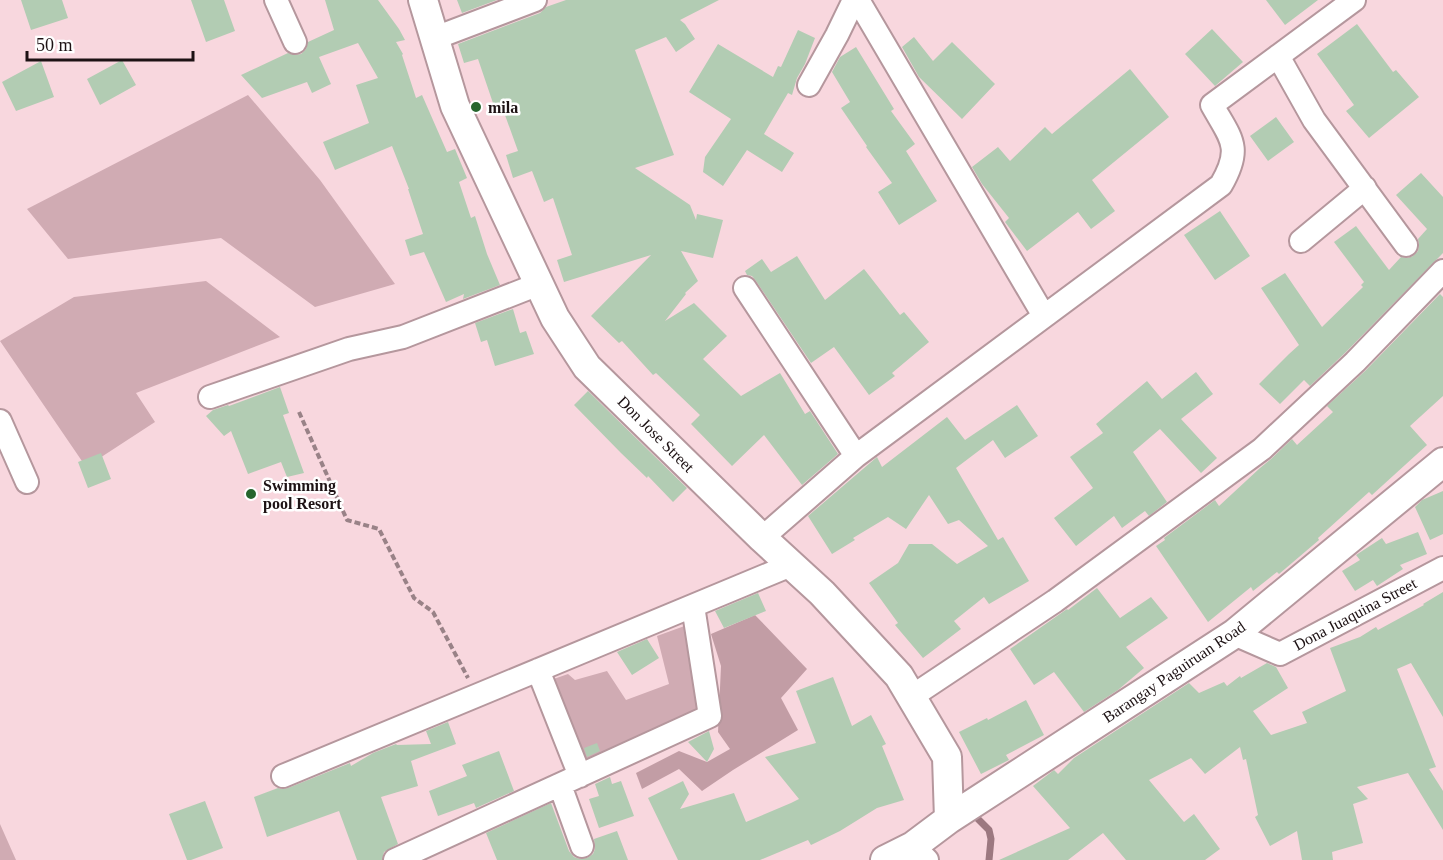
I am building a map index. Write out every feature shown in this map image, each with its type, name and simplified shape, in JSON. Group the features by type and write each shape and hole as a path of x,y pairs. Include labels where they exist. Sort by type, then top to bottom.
{"street":[{"path":"276,0 295,42"},
{"name":"Don Jose Street","path":"423,0 455,106 555,318 587,367 762,538 822,593 899,676 947,757 949,819"},
{"path":"435,38 535,0"},
{"path":"809,85 856,0"},
{"path":"856,0 1044,316"},
{"path":"762,538 856,456 1221,185 1228,173 1234,154 1232,140 1212,105 1354,0"},
{"path":"1278,56 1314,120 1407,245"},
{"path":"1301,241 1365,188"},
{"path":"911,697 1055,601 1262,449 1355,362 1443,271"},
{"path":"210,397 349,349 403,337 539,284"},
{"path":"745,288 856,456"},
{"path":"0,422 27,482"},
{"name":"Barangay Paguiruan Road","path":"885,860 920,853 949,819 1234,634 1443,462"},
{"path":"283,776 791,565"},
{"name":"Dona Juaquina Street","path":"1234,634 1280,654 1443,568"},
{"path":"395,860 710,716 693,606"},
{"path":"538,670 570,780 582,846"}],"path":[{"path":"299,412 347,520 379,529 414,598 433,612 477,696"}],"shaded area":[{"path":"248,95 320,180 395,284 315,307 221,238 68,259 27,209"},
{"path":"206,281 280,337 136,393 155,422 86,467 0,341 74,297"},
{"path":"755,615 807,669 781,698 798,730 702,791 679,769 642,789 636,773 679,751 707,762 730,749 718,732 721,666 711,634"},
{"path":"690,624 701,714 585,762 548,681 568,674 575,680 607,671 626,700 669,684 657,636"},
{"path":"0,824 16,860 0,860"}],"building":[{"path":"21,0 62,0 68,18 31,30"},
{"path":"191,0 224,0 235,31 206,42"},
{"path":"325,0 378,0 399,29 405,40 396,42 403,54 416,98 422,95 447,152 455,149 467,178 459,182 471,218 475,216 500,285 463,299 464,294 446,302 424,252 410,256 405,240 423,234 392,146 335,170 323,142 369,123 356,85 378,78 358,43 319,57 331,84 312,93 307,82 262,98 241,75 288,53 301,54 308,42 334,30"},
{"path":"457,0 497,0 462,13"},
{"path":"566,0 719,0 680,20 695,39 676,52 666,37 635,50 674,155 635,168 690,205 696,220 697,214 723,220 713,258 681,251 698,281 685,293 665,321 694,303 727,336 703,359 741,396 780,373 805,414 810,411 838,454 802,485 764,435 732,466 691,424 700,415 656,373 653,375 622,341 619,343 591,316 651,255 564,282 557,260 572,255 553,198 544,202 532,171 513,178 506,155 518,151 501,104 494,106 478,59 464,63 458,44 540,13 546,7"},
{"path":"1266,0 1318,0 1285,25"},
{"path":"1357,24 1393,72 1396,70 1419,97 1369,138 1346,111 1354,105 1317,54"},
{"path":"1212,29 1243,62 1215,86 1185,54"},
{"path":"798,30 815,38 792,95 788,93 764,134 794,153 782,172 747,150 723,186 703,172 705,157 731,119 689,92 718,44 773,77 778,66 781,67"},
{"path":"914,37 933,61 952,42 995,84 962,119 919,77 902,47"},
{"path":"856,47 894,109 891,111 915,144 906,151 937,201 899,225 878,192 892,183 841,108 850,102 832,72 840,57"},
{"path":"122,60 136,85 100,105 87,79"},
{"path":"41,61 54,97 16,111 2,82"},
{"path":"1130,69 1169,117 1092,180 1115,211 1091,229 1078,212 1027,251 1005,222 1009,218 982,184 972,167 998,147 1010,161 1045,127 1052,134"},
{"path":"1276,117 1294,142 1268,161 1250,136"},
{"path":"1421,173 1443,197 1443,253 1310,386 1304,380 1280,404 1259,384 1299,345 1261,288 1285,273 1322,327 1363,287 1361,285 1364,282 1334,242 1356,226 1389,270 1401,257 1408,258 1418,251 1418,239 1427,229 1396,195"},
{"path":"1220,211 1250,256 1215,280 1184,235"},
{"path":"797,256 825,300 864,269 900,315 904,312 929,342 892,373 895,376 869,395 834,347 811,363 756,281 745,271 762,259 771,272"},
{"path":"1440,294 1443,297 1443,396 1410,426 1427,445 1372,495 1369,492 1318,538 1319,540 1279,574 1277,572 1253,591 1251,587 1208,622 1156,546 1215,500 1219,506 1292,439 1297,445 1333,412 1327,406 1365,371"},
{"path":"513,309 520,333 526,331 534,354 495,366 487,340 481,342 475,323"},
{"path":"1196,372 1213,394 1181,419 1217,458 1201,473 1160,429 1133,452 1167,502 1149,516 1145,511 1122,528 1114,516 1076,546 1054,518 1093,488 1070,457 1103,433 1096,424 1147,381 1162,399"},
{"path":"280,387 289,413 283,415 304,473 287,477 281,462 248,474 231,431 224,436 206,416 213,410"},
{"path":"588,391 687,488 673,502 574,405"},
{"path":"1017,405 1038,436 1005,458 993,440 956,468 998,540 1003,537 1029,581 989,604 984,597 954,621 961,629 923,658 895,625 898,623 869,583 898,563 909,544 932,544 957,564 988,546 959,520 948,524 929,495 906,529 888,517 832,554 808,516 877,457 882,467 947,417 965,440"},
{"path":"101,453 111,479 88,488 78,462"},
{"path":"1443,491 1443,534 1430,540 1415,507 1422,500"},
{"path":"1418,532 1427,554 1400,565 1403,569 1377,586 1373,580 1355,591 1342,571 1360,560 1356,555 1382,538 1386,544"},
{"path":"1097,588 1120,618 1151,597 1168,618 1126,647 1144,668 1118,690 1084,712 1054,672 1034,685 1010,649"},
{"path":"1443,592 1443,717 1411,663 1397,669 1436,767 1429,769 1443,791 1443,830 1408,773 1357,787 1368,799 1353,804 1363,843 1332,852 1333,860 1302,860 1297,831 1270,846 1255,817 1258,815 1246,759 1243,760 1240,747 1205,774 1191,758 1149,780 1184,822 1194,814 1220,849 1205,860 1126,860 1103,833 1068,860 999,860 1070,828 1033,786 1054,770 1058,774 1074,758 1189,683 1199,693 1224,682 1227,686 1240,676 1241,678 1267,663 1276,667 1288,688 1253,711 1271,735 1307,723 1302,712 1346,691 1330,648 1360,637 1376,627 1378,630"},
{"path":"758,593 766,611 724,628 715,611"},
{"path":"647,639 659,658 632,675 617,652"},
{"path":"833,677 852,726 871,715 886,744 882,746 904,800 877,808 840,831 811,845 808,840 760,860 678,860 648,798 683,781 689,794 680,809 734,793 746,822 799,799 765,757 816,743 796,691"},
{"path":"1026,700 1044,735 1006,755 1009,760 981,774 959,732"},
{"path":"448,722 456,744 411,761 418,786 381,797 398,844 384,852 382,860 357,860 339,811 267,837 254,797 278,788 288,788 350,763 351,766 373,753 396,744 431,744 426,731"},
{"path":"709,731 714,749 707,762 688,742"},
{"path":"597,743 600,751 587,757 584,748"},
{"path":"499,751 514,791 476,808 474,803 438,816 429,791 467,776 462,765"},
{"path":"610,777 612,784 621,781 634,816 599,828 589,799 599,796 595,784"},
{"path":"205,801 223,848 187,860 169,814"},
{"path":"551,803 569,851 574,857 587,858 593,854 595,849 594,839 617,831 628,860 497,860 486,833"}],"waterway":[{"path":"974,815 989,830 991,839 989,860"}],"place":[{"name":"mila","path":"476,107"},
{"name":"Swimming pool Resort","path":"251,494"}]}
